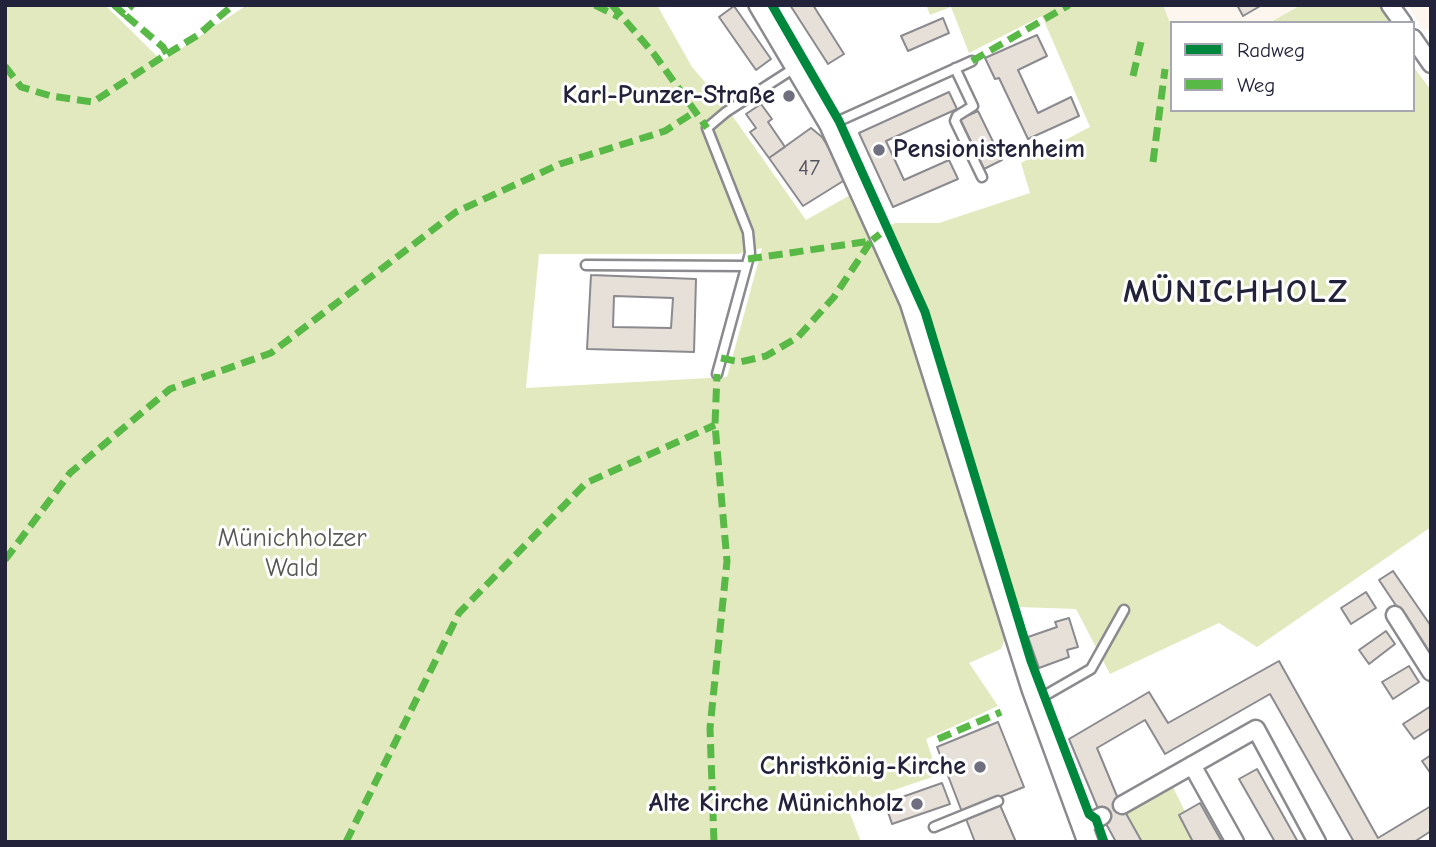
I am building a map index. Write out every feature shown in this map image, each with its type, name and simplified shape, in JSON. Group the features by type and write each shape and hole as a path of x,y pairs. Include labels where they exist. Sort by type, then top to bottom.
{"street":[{"path":"759,5 830,125 923,338 1030,695 1085,834 1102,816"},
{"path":"1390,5 1401,21"},
{"path":"1395,615 1431,672"},
{"path":"1122,805 1256,729 1317,842"},
{"path":"1192,765 1235,842"}],"lane":[{"path":"830,125 972,61"},
{"path":"717,374 746,266 748,232 707,128 726,112 796,67"},
{"path":"955,68 974,106 957,116 955,121 982,177"},
{"path":"586,265 746,266"},
{"path":"1030,695 1091,669 1124,610"},
{"path":"934,827 998,801"}],"shaded area":[{"path":"1163,5 1301,5 1273,21 1170,23"},
{"path":"1408,5 1431,5 1431,27 1424,32"}],"green space":[{"name":"Münichholzer Wald","path":"5,5 105,5 162,61 247,5 657,5 692,67 724,104 806,220 852,194 871,235 895,223 939,223 1030,193 1021,163 1090,127 1042,16 969,53 951,7 930,15 926,5 1163,5 1170,23 1170,112 1415,112 1415,69 1431,90 1431,527 1257,647 1219,623 1110,674 1076,609 1018,607 1001,649 969,663 998,706 926,739 938,775 847,806 861,842 5,842","holes":["762,248 727,377 526,388 539,254 738,254"]},
{"path":"1301,5 1380,5 1388,21 1273,21"},
{"path":"1169,779 1200,842 1142,842 1125,811"}],"building":[{"path":"790,5 813,5 844,54 828,64"},
{"path":"1237,5 1262,5 1243,16"},
{"path":"734,6 771,59 756,70 719,17"},
{"path":"943,18 949,33 908,51 901,36"},
{"path":"1037,35 1047,56 1018,70 1038,113 1071,97 1079,116 1028,139 999,78 995,79 985,58"},
{"name":"Pensionistenheim","path":"949,92 957,109 886,141 904,180 949,160 958,179 893,207 859,133"},
{"path":"761,104 772,119 768,122 785,147 769,158 750,132 756,128 746,114"},
{"path":"978,111 1002,160 984,169 960,119"},
{"path":"811,128 822,137 848,178 803,206 769,158"},
{"path":"591,275 696,279 694,352 587,349","holes":["614,296 673,298 671,328 613,327"]},
{"path":"1393,571 1431,626 1431,658 1379,580"},
{"path":"1366,592 1376,608 1351,624 1341,608"},
{"path":"1069,618 1078,647 1067,650 1069,657 1039,668 1028,637 1057,627 1055,622"},
{"path":"1386,631 1395,644 1369,664 1359,650"},
{"path":"1279,661 1378,838 1431,806 1431,831 1414,842 1354,842 1270,694 1165,754 1145,720 1097,748 1119,801 1142,842 1116,842 1099,811 1069,739 1149,692 1168,723"},
{"path":"1409,666 1419,682 1393,699 1382,682"},
{"path":"1431,706 1431,728 1414,739 1403,724"},
{"name":"Christkönig-Kirche","path":"998,722 1024,787 962,812 937,747"},
{"path":"1431,755 1431,774 1422,761"},
{"path":"1257,769 1298,842 1275,842 1239,779"},
{"name":"Alte Kirche Münichholz","path":"942,783 950,804 892,824 885,803"},
{"path":"1200,803 1222,842 1193,842 1179,815"},
{"path":"1000,805 1016,842 975,842 966,819"}],"marked path":[{"path":"114,5 124,14 132,5"},
{"path":"167,54 198,35 233,5"},
{"path":"595,5 619,17"},
{"path":"612,5 654,54 707,128"},
{"path":"972,61 1069,5"},
{"path":"5,66 21,87 51,96 93,102 167,54 163,47 124,14"},
{"path":"1133,76 1141,42"},
{"path":"1153,162 1165,69"},
{"path":"5,560 70,473 170,389 271,353 456,212 560,164 665,131 696,111"},
{"path":"748,259 871,241 880,234"},
{"path":"721,358 740,362 766,356 798,337 834,297 871,241"},
{"path":"714,842 710,728 727,561 715,425 717,374"},
{"path":"346,842 459,613 586,483 715,425"},
{"path":"938,739 1001,712"}],"cycle path":[{"path":"772,5 839,121 925,312 1031,661 1089,814 1096,819 1104,842"}],"place":[{"name":"Karl-Punzer-Straße","path":"789,96"},
{"name":"Pensionistenheim","path":"879,150"},
{"name":"Christkönig-Kirche","path":"980,767"},
{"name":"Alte Kirche Münichholz","path":"917,804"}],"district":[{"name":"MÜNICHHOLZ","path":"1236,293"}]}
